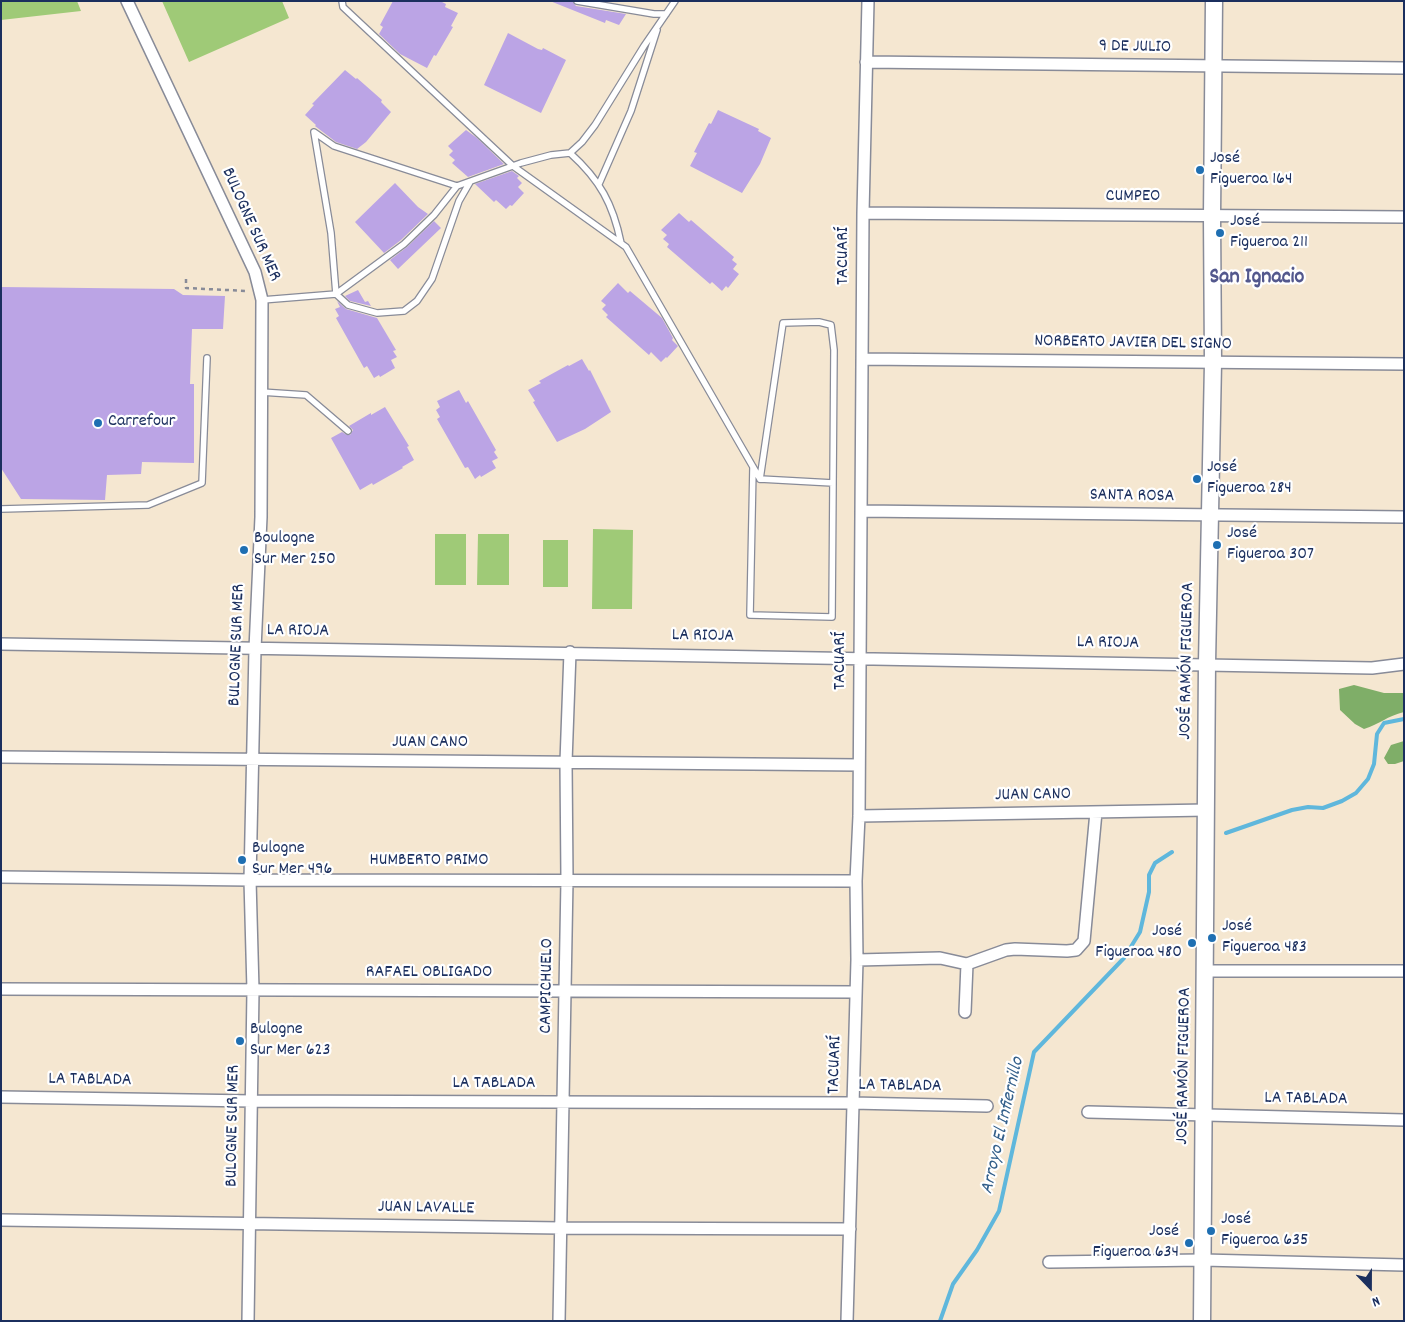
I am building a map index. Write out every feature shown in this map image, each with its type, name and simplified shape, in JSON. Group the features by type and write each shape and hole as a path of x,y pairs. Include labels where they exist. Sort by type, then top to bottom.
{"main road":[{"name":"JOSÉ RAMÓN FIGUEROA","path":"1202,1321 1207,663 1213,363 1214,1"}],"street":[{"name":"BULOGNE SUR MER","path":"127,1 255,272 262,295 261,517 255,649 250,880 253,990 248,1321"},
{"name":"TACUARÍ","path":"847,1321 857,960 856,882 859,816 863,213 868,1"},
{"name":"9 DE JULIO","path":"866,62 1404,68"},
{"name":"CUMPEO","path":"863,213 1404,217"},
{"name":"NORBERTO JAVIER DEL SIGNO","path":"862,359 1404,364"},
{"name":"SANTA ROSA","path":"861,511 1404,517"},
{"name":"LA RIOJA","path":"1,644 1207,663 1372,668 1404,664"},
{"name":"CAMPICHUELO","path":"559,1321 567,880 566,762 570,652"},
{"name":"JUAN CANO","path":"1,758 859,765"},
{"name":"JUAN CANO","path":"859,816 1207,810"},
{"path":"857,960 940,958 966,964 1006,950 1076,950 1084,941 1096,812"},
{"name":"HUMBERTO PRIMO","path":"1,877 250,880 856,882"},
{"path":"965,1012 966,964"},
{"path":"1206,971 1404,971"},
{"name":"RAFAEL OBLIGADO","path":"1,988 856,992"},
{"name":"LA TABLADA","path":"1,1097 252,1101 852,1103 987,1106"},
{"name":"LA TABLADA","path":"1088,1112 1404,1120"},
{"name":"JUAN LAVALLE","path":"1,1220 561,1228 850,1229"},
{"path":"1049,1262 1202,1260 1404,1265"}],"lane":[{"path":"342,1 343,6 513,166 626,247 760,479"},
{"path":"577,1 654,14 666,14"},
{"path":"470,182 459,201 432,279 417,302 404,311 377,312 348,305 336,294 331,233 314,132 334,146 456,186 513,166 551,155 570,153 582,142 595,125 675,1"},
{"path":"599,184 631,111 660,23"},
{"path":"570,153 585,166 599,184 617,227 621,243"},
{"path":"262,295 336,294 404,244 434,215 456,186"},
{"path":"753,467 750,615 832,617 834,350 831,325 819,322 783,323 760,479"},
{"path":"1,509 148,505 202,483 207,358"},
{"path":"261,392 306,395 348,431"},
{"path":"760,479 833,483"}],"path":[{"path":"186,278 186,288 262,295"}],"green space":[{"path":"1,1 77,1 81,11 1,20"},
{"path":"162,1 282,1 289,18 189,62"},
{"path":"593,529 633,530 632,609 592,609"},
{"path":"435,534 466,534 466,585 435,585"},
{"path":"478,534 509,534 509,585 477,585"},
{"path":"543,540 568,540 568,587 543,587"},
{"path":"1354,685 1384,693 1404,693 1404,712 1364,729 1355,724 1340,710 1339,689"},
{"path":"1404,741 1404,761 1388,764 1384,758 1391,745"}],"building":[{"path":"393,1 440,1 446,4 445,7 458,13 451,26 453,27 427,68 400,54 379,34 383,27 380,25"},
{"path":"550,1 572,1 576,6 626,14 619,25 606,20 605,23"},
{"path":"508,33 538,49 542,50 543,48 566,60 541,113 484,85"},
{"path":"345,70 382,100 381,102 391,112 366,142 357,149 336,142 315,126 305,115 314,105 312,104"},
{"path":"718,110 759,129 758,131 771,138 760,164 742,193 690,166 697,153 694,152"},
{"path":"466,130 504,164 468,177 452,163 455,160 449,155 453,151 448,146"},
{"path":"512,171 519,176 517,178 522,183 518,187 524,193 512,206 510,205 506,209 496,200 494,202 475,184"},
{"path":"395,183 418,207 428,214 401,240 384,253 355,222"},
{"path":"679,213 689,222 691,220 734,257 732,260 737,264 733,269 739,274 728,288 726,286 722,291 712,282 710,284 667,247 669,244 663,239 667,235 661,230"},
{"path":"434,221 441,228 398,269 390,260 407,247"},
{"path":"618,283 628,293 630,291 662,318 673,338 672,340 678,346 661,362 651,352 649,355 606,317 608,315 602,309 606,305 601,301"},
{"name":"Carrefour","path":"1,287 174,289 183,295 225,296 223,329 192,329 190,384 194,384 194,463 142,462 141,474 107,475 105,500 21,499 1,468"},
{"path":"358,290 365,302 368,301 371,306 350,301 345,296"},
{"path":"337,301 346,309 377,318 396,350 393,351 397,357 391,360 395,368 380,377 379,375 374,378 367,366 364,368 336,318 339,316 335,309 340,307"},
{"path":"582,359 590,370 611,412 585,429 557,442 528,390 541,383 539,381"},
{"path":"459,390 466,403 468,401 496,450 494,452 498,458 492,461 496,468 475,479 468,467 465,468 437,419 440,417 436,410 440,407 437,401"},
{"path":"385,407 409,446 407,447 414,460 373,485 372,483 360,490 331,438 342,432 350,435 353,430 349,426"}],"waterway":[{"name":"Arroyo El Infiernillo","path":"1226,833 1292,810 1308,807 1323,808 1356,793 1368,779 1374,764 1377,734 1384,723 1404,719"},
{"name":"Arroyo El Infiernillo","path":"940,1321 953,1284 977,1250 999,1211 1034,1052 1124,958 1140,932 1149,892 1149,875 1155,863 1172,852"}],"place":[{"name":"José Figueroa 164","path":"1200,170"},
{"name":"José Figueroa 211","path":"1220,233"},
{"name":"Carrefour","path":"98,423"},
{"name":"José Figueroa 284","path":"1197,479"},
{"name":"José Figueroa 307","path":"1217,545"},
{"name":"Boulogne Sur Mer 250","path":"244,550"},
{"name":"Bulogne Sur Mer 496","path":"242,860"},
{"name":"José Figueroa 483","path":"1212,938"},
{"name":"José Figueroa 480","path":"1192,943"},
{"name":"Bulogne Sur Mer 623","path":"240,1041"},
{"name":"José Figueroa 635","path":"1211,1231"},
{"name":"José Figueroa 634","path":"1189,1243"}],"district":[{"name":"San Ignacio","path":"1257,279"}]}
